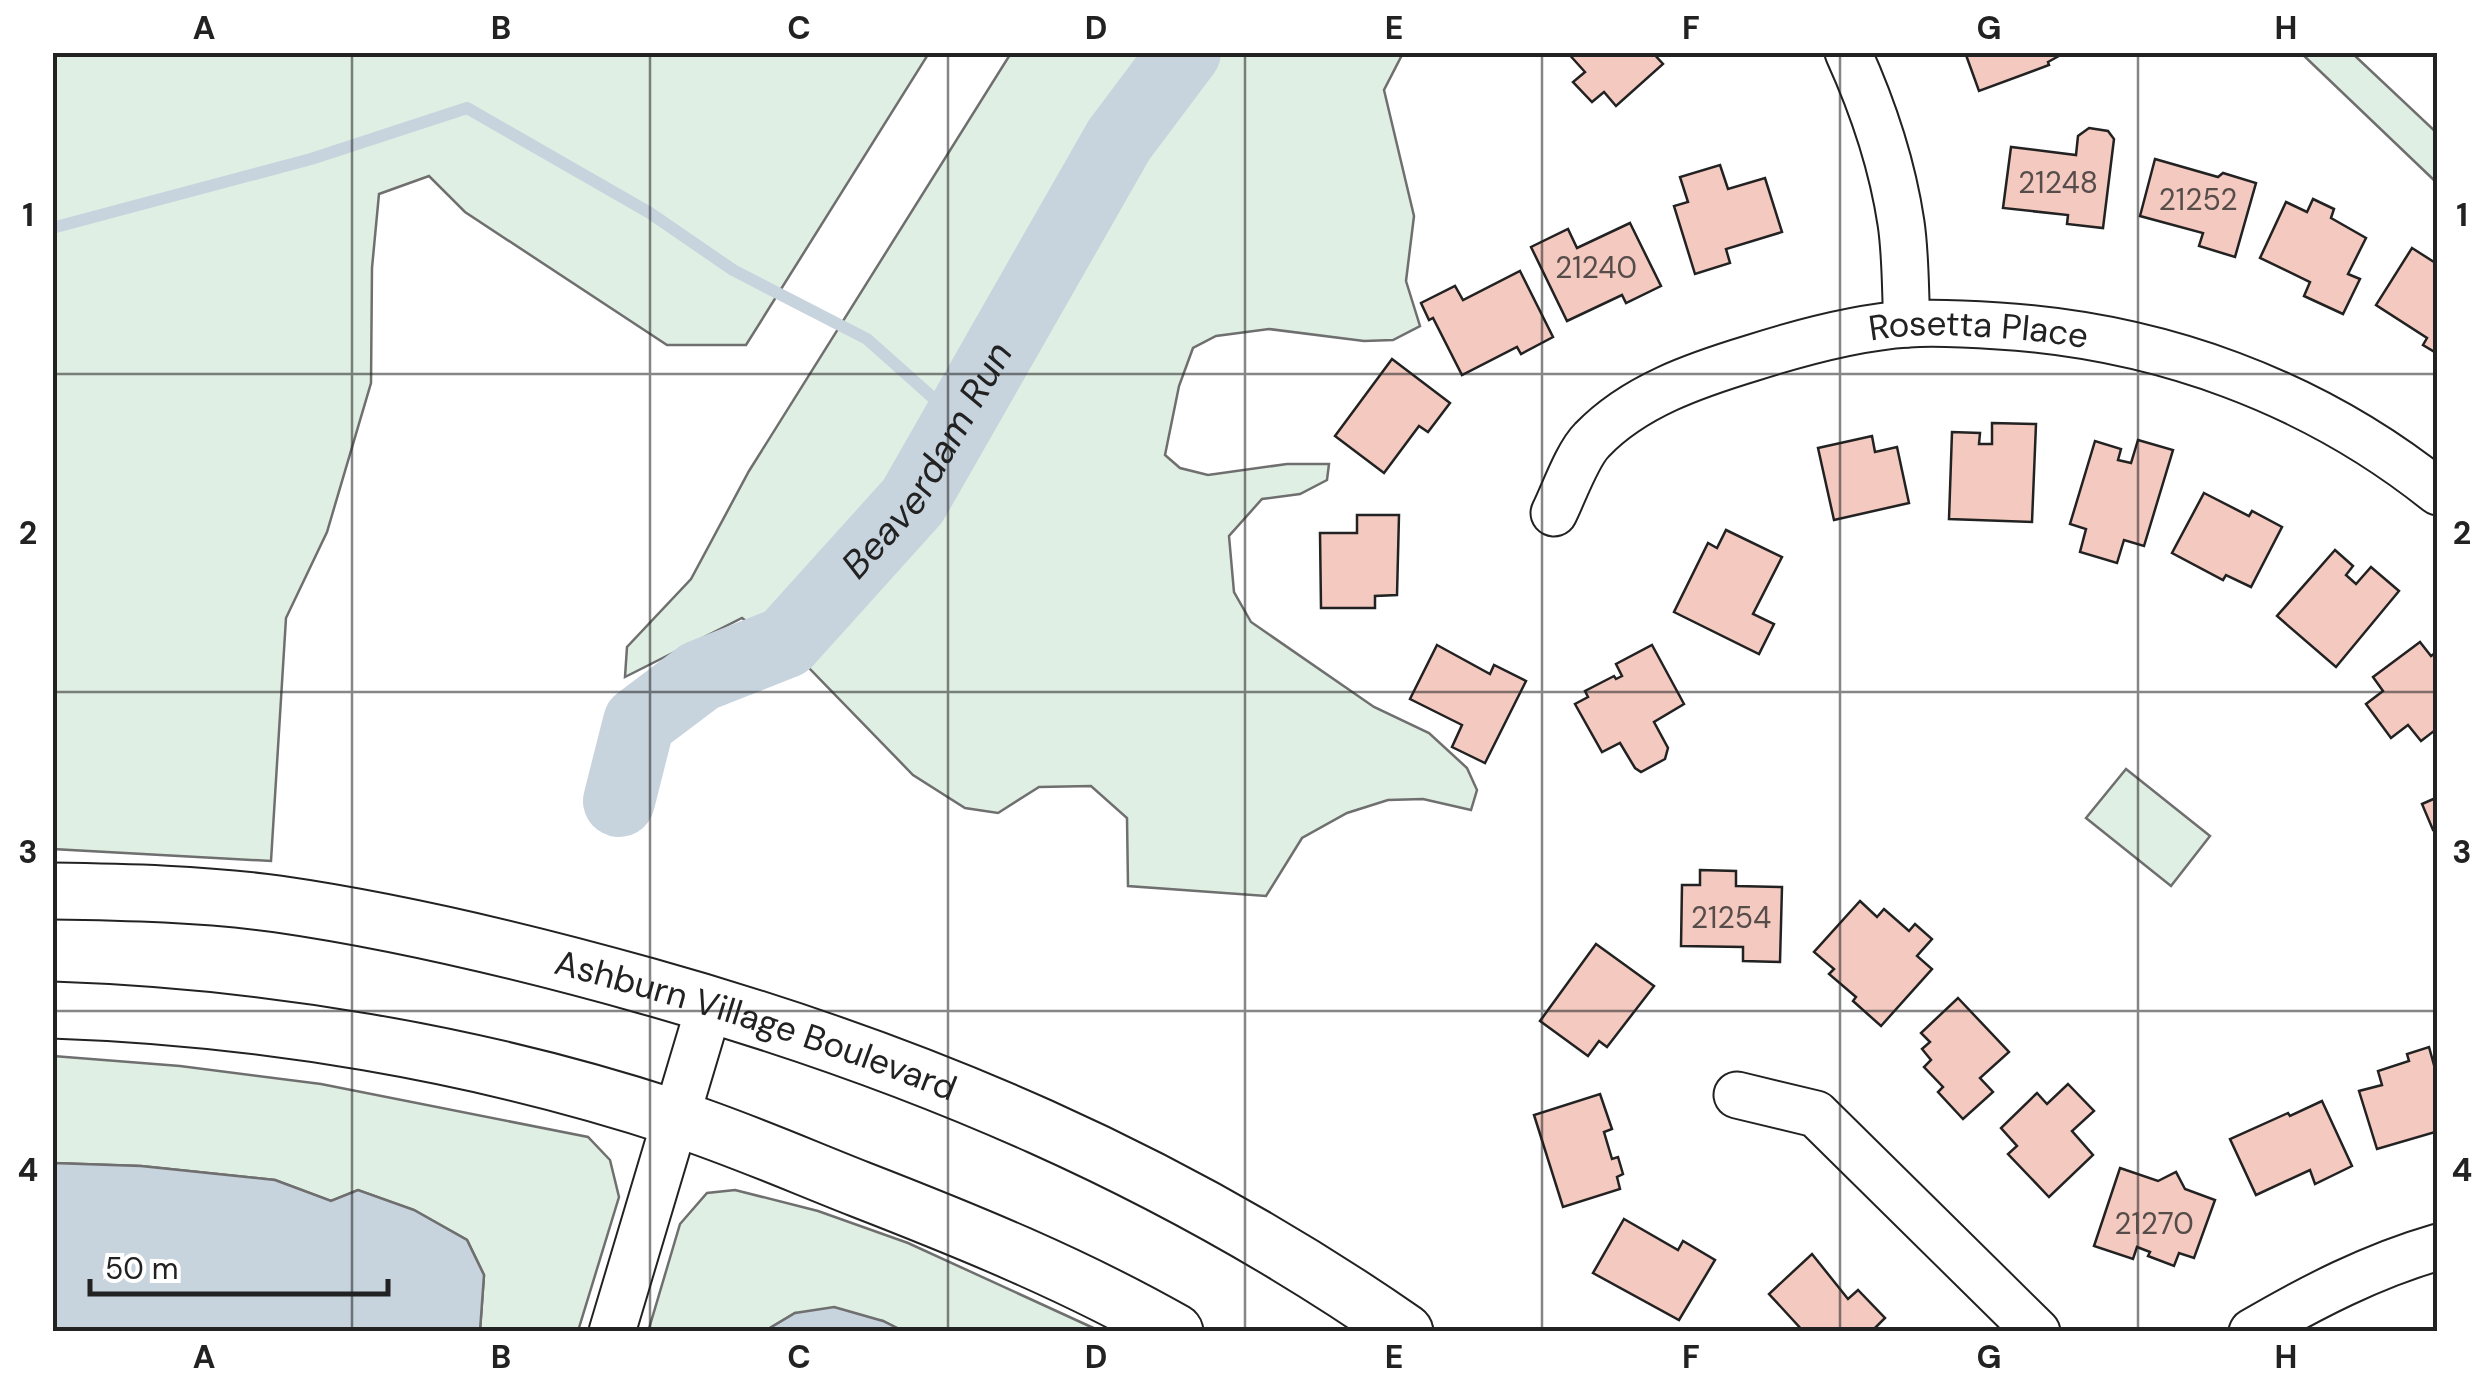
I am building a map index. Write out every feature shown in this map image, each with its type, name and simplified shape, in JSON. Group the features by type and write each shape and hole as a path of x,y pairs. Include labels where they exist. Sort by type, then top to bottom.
{"main road":[{"name":"Ashburn Village Boulevard","path":"52,891 117,892 296,907 504,948 710,1004 824,1040 975,1098 1157,1180 1332,1282 1405,1332"},
{"path":"52,1010 114,1012 274,1029 392,1048 551,1082 677,1118 1016,1250 1175,1332"}],"street":[{"path":"1848,52 1868,94 1888,159 1902,226 1907,324"},
{"name":"Rosetta Place","path":"1554,514 1590,441 1649,396 1776,350 1907,324 2044,329 2111,339 2176,355 2272,390 2332,420 2438,492"},
{"path":"612,1332 710,1004"},
{"path":"1737,1095 1816,1114 2037,1332"},
{"path":"2252,1332 2370,1270 2438,1246"}],"green space":[{"path":"53,52 929,53 746,345 667,345 465,212 429,176 379,194 372,268 371,383 327,532 286,618 271,861 53,849"},
{"path":"1011,53 1403,53 1384,90 1414,216 1406,281 1420,326 1393,340 1364,341 1269,329 1216,336 1193,348 1179,386 1165,455 1180,468 1208,475 1287,464 1329,464 1327,480 1300,494 1262,499 1229,536 1234,592 1251,622 1374,707 1429,733 1467,768 1477,790 1471,810 1423,799 1388,800 1347,813 1302,838 1266,896 1128,886 1127,818 1091,786 1039,787 998,813 965,808 913,775 806,665 742,618 625,677 627,647 691,579 749,471"},
{"path":"2301,53 2352,53 2437,133 2437,183"},
{"path":"2126,769 2210,836 2171,886 2086,818"},
{"path":"53,1056 180,1066 321,1084 588,1137 610,1160 619,1197 578,1331 480,1331 484,1275 467,1240 413,1210 358,1190 331,1201 275,1180 141,1166 53,1163"},
{"path":"735,1190 818,1211 908,1243 1100,1331 903,1331 883,1321 795,1313 765,1331 648,1332 680,1224 707,1193"}],"shaded area":[{"path":"53,1163 141,1166 275,1180 331,1201 358,1190 414,1210 467,1240 484,1275 480,1331 53,1331"},
{"path":"834,1307 903,1331 765,1331 795,1313"}],"building":[{"path":"1567,52 1652,52 1663,64 1616,106 1604,92 1592,102 1573,82 1585,72"},
{"path":"2066,52 2049,65 1979,91 1966,55"},
{"path":"2089,128 2108,131 2114,139 2103,228 2067,224 2068,215 2003,208 2011,147 2076,155 2078,136"},
{"path":"2155,159 2256,183 2235,257 2199,246 2203,233 2140,216"},
{"path":"1720,165 1728,189 1765,178 1782,232 1726,249 1730,263 1695,274 1674,206 1688,202 1680,177"},
{"path":"2313,199 2334,209 2331,218 2366,238 2348,274 2360,279 2343,314 2304,296 2310,282 2260,258 2286,202 2307,212"},
{"path":"1630,223 1661,286 1626,303 1622,295 1567,321 1531,247 1568,229 1577,248"},
{"path":"2412,248 2434,262 2438,259 2438,354 2423,345 2427,338 2376,305"},
{"path":"1520,271 1553,337 1521,354 1517,347 1462,375 1433,318 1429,320 1421,303 1455,286 1463,300"},
{"path":"1392,359 1450,403 1428,432 1419,426 1384,473 1335,436"},
{"path":"1992,423 2036,424 2032,522 1949,519 1952,432 1980,433 1979,444 1992,444"},
{"path":"1872,436 1875,452 1897,447 1909,503 1834,520 1818,448"},
{"path":"2138,440 2173,450 2144,546 2124,540 2117,563 2080,552 2086,529 2070,524 2095,441 2121,449 2118,460 2131,463"},
{"path":"2204,493 2249,516 2252,511 2282,527 2251,587 2226,575 2223,580 2172,553"},
{"path":"1357,515 1399,515 1397,595 1375,596 1375,608 1321,608 1320,533 1357,533"},
{"path":"1726,530 1782,557 1753,614 1774,624 1759,654 1674,612 1708,543 1717,548"},
{"path":"2335,550 2353,566 2346,575 2356,584 2371,567 2399,591 2336,667 2277,616"},
{"path":"2420,642 2431,656 2438,651 2438,728 2421,741 2408,725 2391,738 2366,704 2383,691 2373,677"},
{"path":"1437,645 1490,674 1494,665 1526,681 1485,763 1452,747 1462,725 1410,699"},
{"path":"1652,645 1684,704 1654,722 1668,748 1665,759 1641,772 1620,743 1602,752 1575,704 1588,697 1585,691 1614,676 1622,676 1616,664"},
{"path":"2438,797 2438,828 2433,830 2422,804"},
{"path":"1700,870 1736,871 1736,886 1782,887 1780,962 1743,961 1743,947 1681,946 1682,885 1700,885"},
{"path":"1860,901 1877,917 1884,909 1909,931 1915,924 1932,939 1917,956 1932,969 1881,1026 1853,1001 1856,997 1829,974 1834,969 1814,952"},
{"path":"1596,944 1654,986 1607,1047 1599,1041 1588,1056 1540,1021"},
{"path":"1958,998 2009,1052 1980,1078 1993,1092 1963,1119 1938,1092 1943,1087 1924,1067 1931,1060 1922,1049 1930,1042 1921,1033"},
{"path":"2429,1047 2434,1065 2438,1064 2438,1142 2435,1132 2377,1149 2359,1091 2382,1085 2378,1071 2409,1061 2407,1054"},
{"path":"2068,1084 2094,1111 2072,1131 2093,1155 2049,1197 2008,1154 2017,1146 2001,1128 2037,1093 2047,1104"},
{"path":"1600,1094 1612,1129 1604,1132 1612,1159 1618,1157 1623,1174 1617,1177 1620,1189 1563,1207 1534,1115"},
{"path":"2322,1101 2352,1166 2315,1184 2310,1170 2256,1195 2230,1139"},
{"path":"2120,1168 2158,1181 2176,1172 2185,1189 2215,1200 2194,1258 2179,1253 2174,1266 2137,1247 2133,1259 2094,1246"},
{"path":"1624,1219 1678,1250 1683,1241 1715,1260 1679,1320 1593,1273"},
{"path":"1812,1254 1848,1299 1858,1290 1885,1318 1871,1332 1804,1332 1769,1294"}],"waterway":[{"name":"Beaverdam Run","path":"619,801 639,722 700,676 786,642 913,501 1119,140 1185,52"},
{"path":"52,228 311,159 467,108 650,213 733,270 867,339 959,421"}]}
